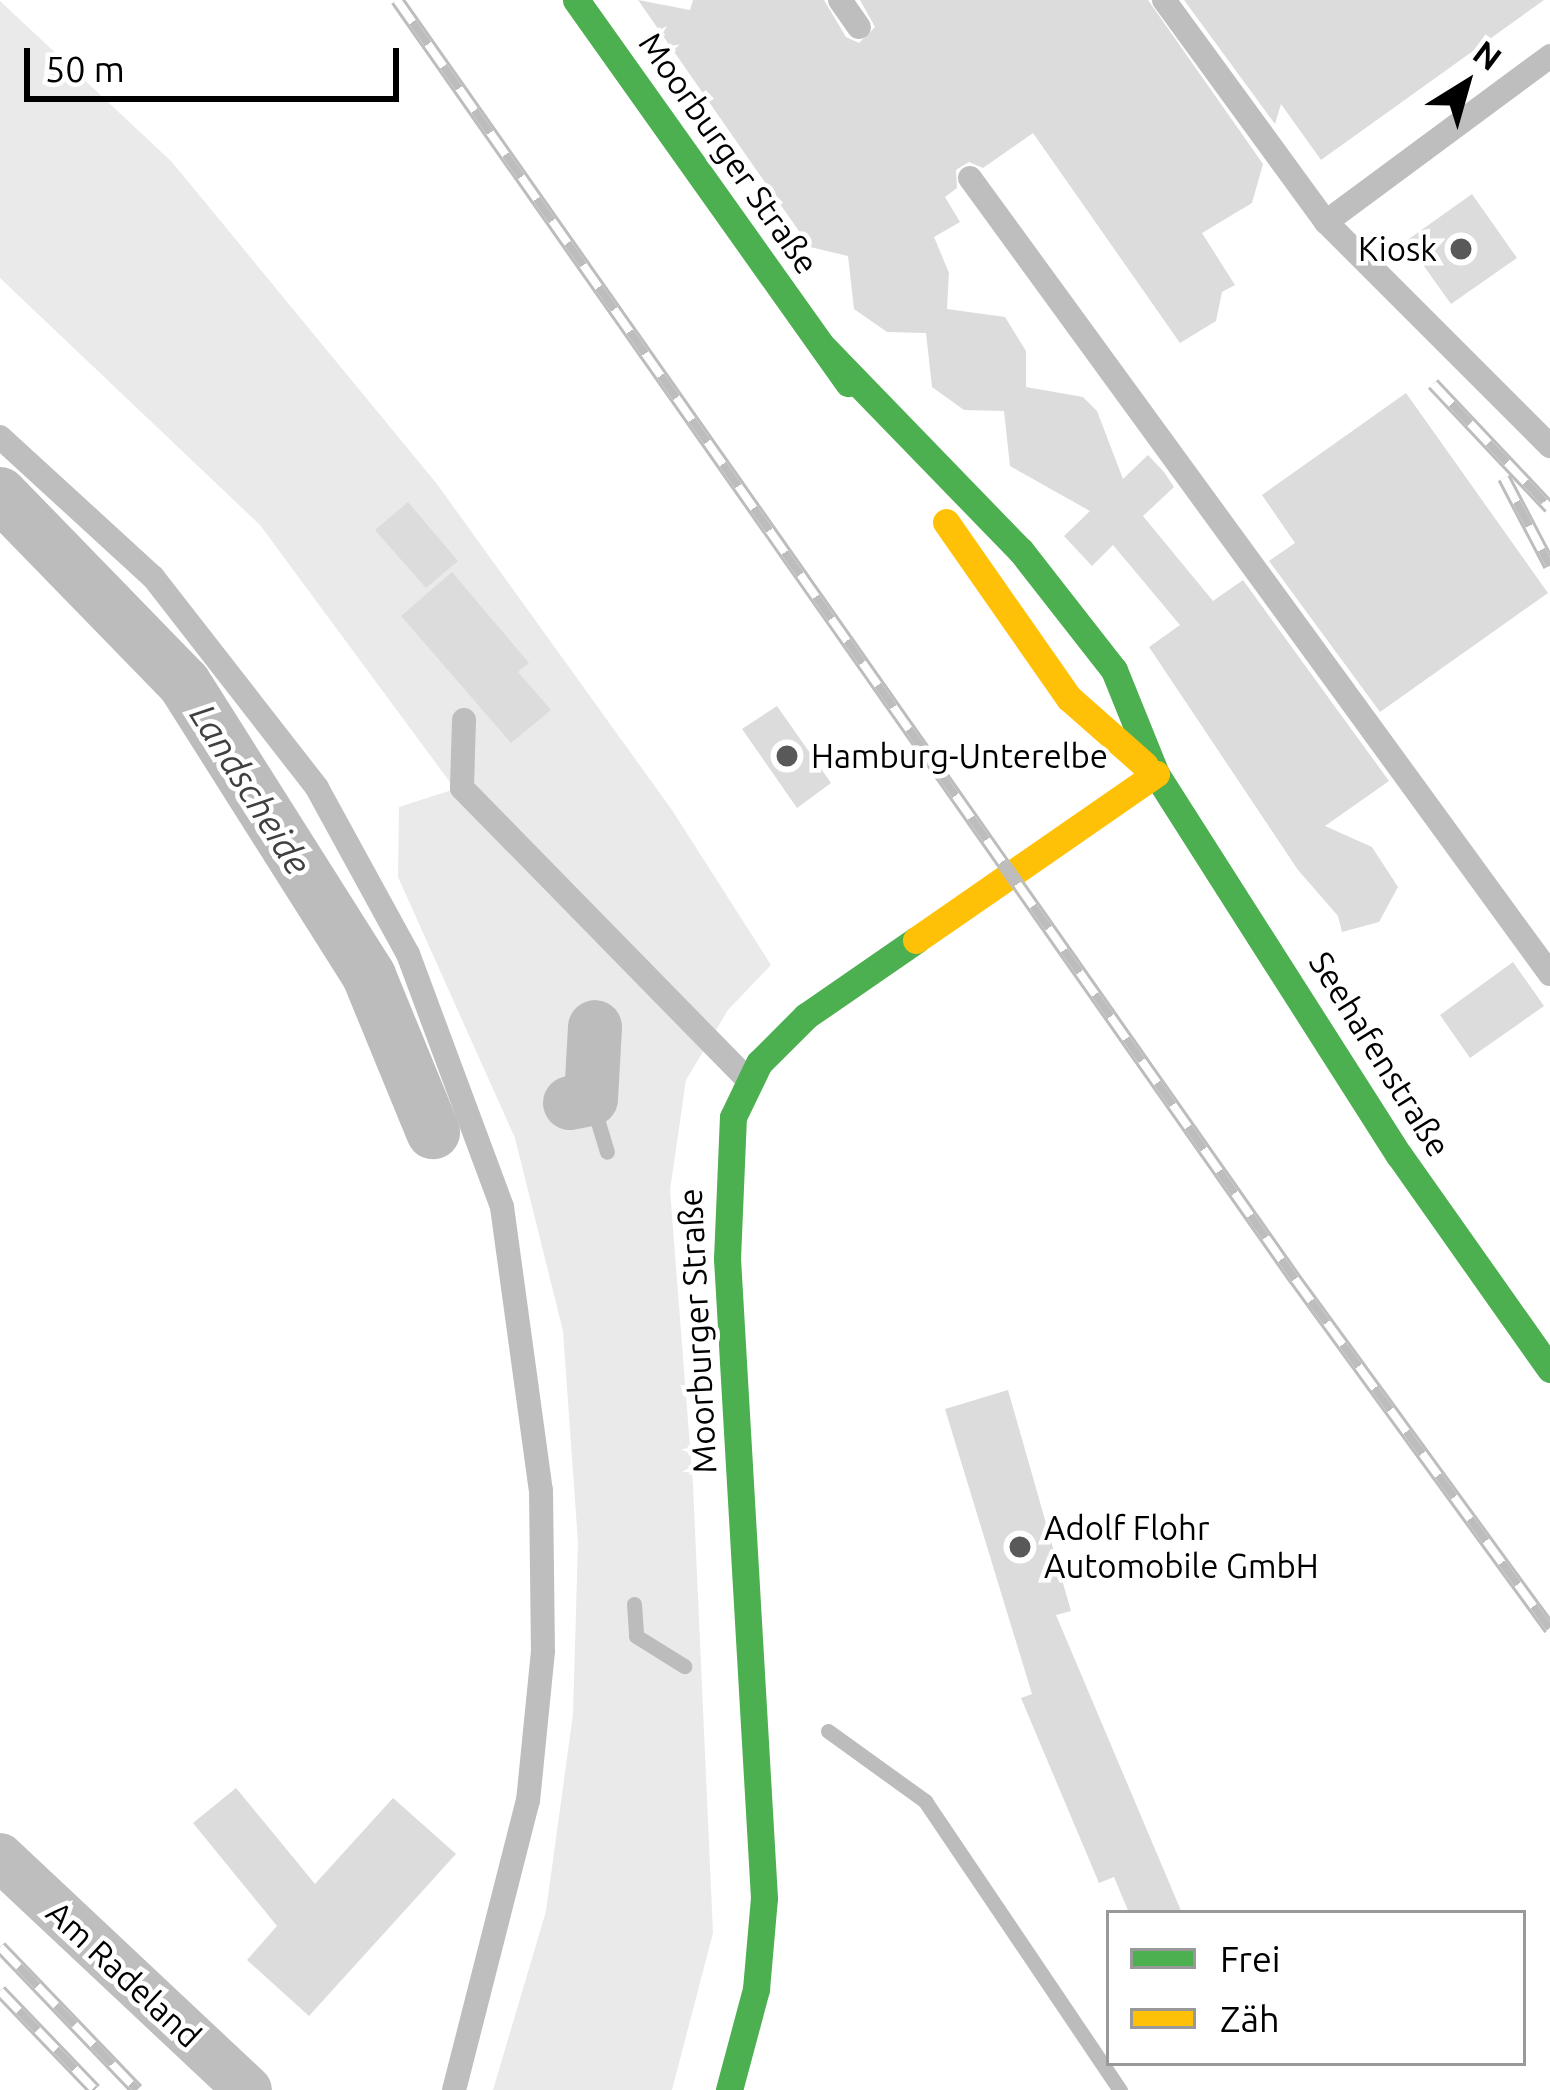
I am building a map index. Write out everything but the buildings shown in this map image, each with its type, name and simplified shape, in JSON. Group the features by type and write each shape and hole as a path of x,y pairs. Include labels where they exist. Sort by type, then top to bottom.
{"main road":[{"name":"Moorburger Straße","path":"575,0 1069,698 1156,774"},
{"name":"Moorburger Straße","path":"824,348 1062,601 1114,670 1156,774"},
{"name":"Moorburger Straße","path":"729,2090 756,1989 764,1898 726,1238 726,1160 748,1080 806,1016 1156,774"},
{"name":"Seehafenstraße","path":"1156,774 1399,1155 1550,1369"}],"street":[{"name":"Am Radeland","path":"0,1857 248,2090"}],"lane":[{"path":"840,0 859,27"},
{"path":"1164,0 1326,223 1550,446"},
{"path":"1326,223 1550,56"},
{"path":"970,178 1550,974"},
{"path":"0,436 153,577 317,788 409,954 502,1207 541,1490 544,1651 523,1823 454,2090"},
{"path":"464,719 462,788 748,1080"}],"shaded area":[{"path":"0,1 172,162 437,484 672,810 771,965 728,1010 686,1080 670,1190 693,1485 713,1933 672,2090 493,2090 546,1911 573,1714 578,1543 563,1331 515,1138 398,877 399,807 455,789 260,525 0,278"}],"waterway":[{"name":"Landscheide","path":"0,494 184,683 369,976 433,1132"},
{"name":"Landscheide","path":"570,1103 591,1099 595,1027"},
{"path":"591,1099 607,1152"},
{"path":"634,1604 636,1636 684,1666"},
{"path":"828,1731 925,1801 1120,2090"}],"railway":[{"path":"397,0 1295,1279 1550,1629"},
{"path":"1433,384 1550,508"},
{"path":"1504,478 1550,566"},
{"path":"0,1947 137,2090"},
{"path":"0,1991 95,2090"}],"traffic: fast":[{"path":"576,0 848,383"},
{"path":"824,348 1021,551 1114,670 1156,774 1399,1155 1550,1369"},
{"path":"729,2090 756,1989 764,1898 727,1259 733,1117 759,1063 806,1016 916,940"}],"traffic: slow":[{"path":"946,522 1069,698 1145,765"},
{"path":"916,940 1156,774"}],"place":[{"name":"Kiosk","path":"1461,249"},
{"name":"Hamburg-Unterelbe","path":"787,756"},
{"name":"Adolf Flohr Automobile GmbH","path":"1020,1547"}]}
